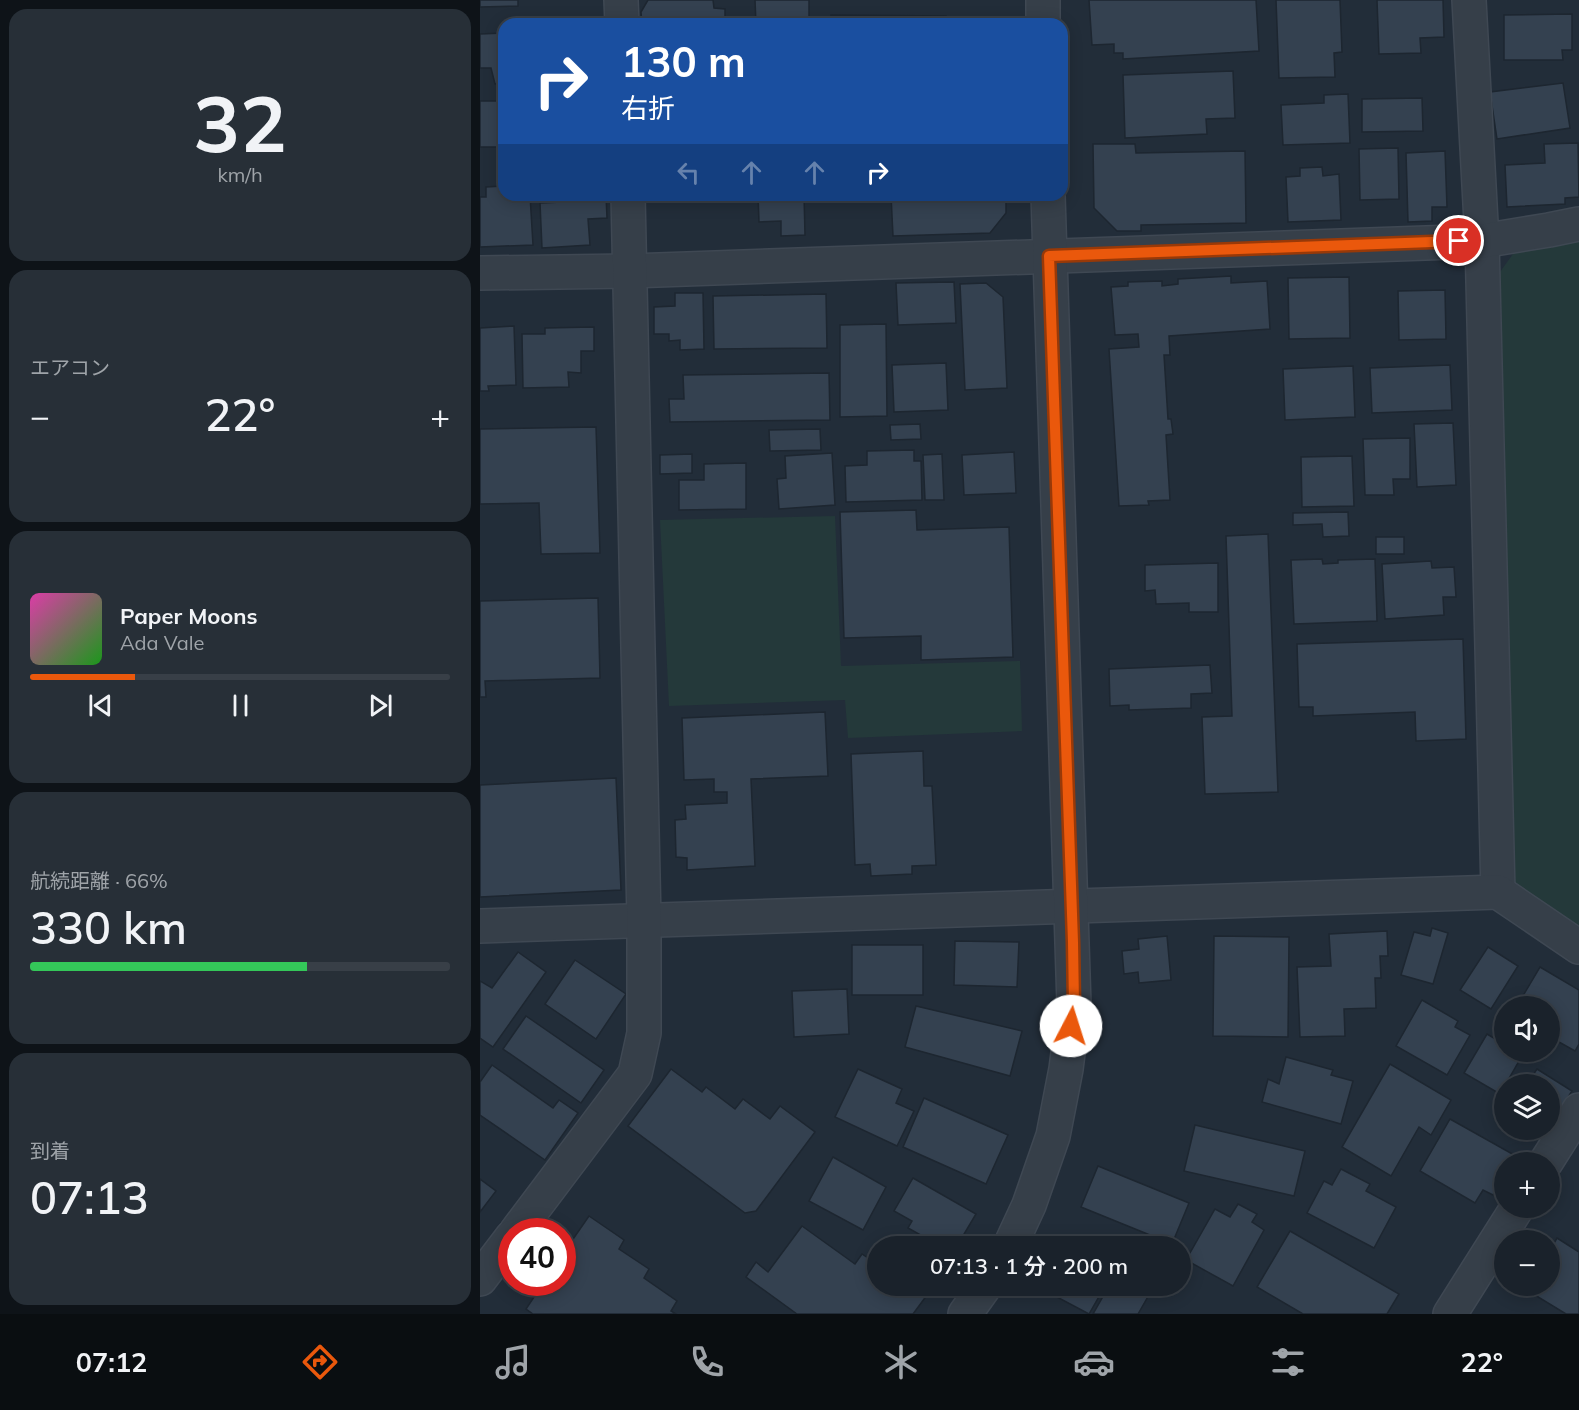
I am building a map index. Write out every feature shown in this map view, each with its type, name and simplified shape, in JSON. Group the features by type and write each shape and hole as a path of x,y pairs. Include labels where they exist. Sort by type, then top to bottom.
{"street":[{"path":"621,0 622,18"},
{"path":"1043,0 1043,18"},
{"path":"1469,0 1482,241 1498,892"},
{"path":"527,1218 635,1074 644,1033 644,920 628,201"},
{"path":"1015,1236 1029,1205 1053,1136 1066,1070 1074,1005 1048,201"},
{"path":"480,273 630,271 1482,241 1579,224"},
{"path":"480,926 1498,892 1579,947"},
{"path":"1552,1152 1579,1110"},
{"path":"1450,1314 1511,1218"},
{"path":"480,1279 498,1255"},
{"path":"965,1314 978,1296"}],"green space":[{"path":"1579,236 1579,938 1498,892 1500,272 1518,247"},
{"path":"835,516 841,666 1020,661 1022,731 848,738 845,700 669,706 660,520"}],"building":[{"path":"480,0 518,0 518,6 480,7"},
{"path":"648,0 713,0 714,8 725,9 725,18 642,18 641,12"},
{"path":"755,0 809,0 809,18 756,18"},
{"path":"1089,0 1256,0 1259,51 1123,59 1123,53 1114,53 1114,44 1092,45"},
{"path":"1276,0 1340,0 1342,52 1334,53 1335,77 1279,78"},
{"path":"1377,0 1443,0 1444,37 1420,38 1421,53 1379,54"},
{"path":"1572,14 1572,50 1562,50 1563,60 1504,60 1504,15"},
{"path":"831,15 946,16 946,18 831,18"},
{"path":"498,33 498,84 495,84 491,68 480,68 480,34"},
{"path":"1233,71 1235,118 1206,119 1207,134 1125,138 1123,75"},
{"path":"1563,83 1570,128 1497,139 1490,92"},
{"path":"1348,94 1350,143 1283,145 1281,105 1324,103 1324,95"},
{"path":"1422,98 1423,131 1362,132 1362,99"},
{"path":"480,101 498,101 498,147 480,147"},
{"path":"1578,143 1579,197 1565,198 1565,204 1507,207 1505,165 1545,163 1544,144"},
{"path":"1093,144 1135,144 1136,153 1245,151 1246,223 1141,225 1141,231 1117,231 1094,208"},
{"path":"1398,148 1399,199 1360,200 1359,149"},
{"path":"1445,151 1447,207 1432,207 1432,221 1408,222 1406,153"},
{"path":"1322,167 1323,176 1339,174 1341,220 1288,222 1286,177 1300,176 1300,168"},
{"path":"498,186 498,201 530,201 533,245 480,247 480,197 486,197 486,187"},
{"path":"606,201 607,218 588,219 590,245 542,248 540,203"},
{"path":"758,201 804,201 805,235 781,236 781,221 759,222"},
{"path":"891,201 1006,201 1006,213 990,233 893,236"},
{"path":"1231,276 1231,283 1267,281 1270,329 1169,336 1170,355 1164,355 1168,419 1171,419 1173,434 1166,435 1170,500 1148,501 1149,505 1119,506 1109,349 1139,347 1138,334 1115,335 1111,287 1128,286 1128,282 1162,281 1162,286 1178,284 1178,279"},
{"path":"1349,277 1350,338 1289,339 1288,278"},
{"path":"954,282 956,323 898,325 896,283"},
{"path":"986,283 1003,297 1007,388 965,390 960,284"},
{"path":"1445,290 1446,339 1399,340 1398,291"},
{"path":"675,293 703,293 704,349 680,350 680,340 669,341 669,334 654,334 654,307 675,306"},
{"path":"826,294 827,348 714,349 713,296"},
{"path":"886,324 887,416 840,417 840,325"},
{"path":"514,326 516,385 488,386 489,391 480,391 480,328"},
{"path":"594,327 594,351 581,351 581,373 568,372 569,387 523,388 522,334 545,334 545,328"},
{"path":"946,363 948,410 894,412 892,365"},
{"path":"1450,365 1452,410 1372,413 1370,368"},
{"path":"1353,366 1355,417 1285,420 1283,369"},
{"path":"829,373 830,420 670,422 669,399 684,399 683,375"},
{"path":"1453,423 1456,485 1417,487 1414,424"},
{"path":"920,424 921,439 891,440 890,425"},
{"path":"596,427 600,553 541,554 539,503 480,504 480,429"},
{"path":"820,429 821,450 770,451 769,430"},
{"path":"1410,438 1410,479 1393,479 1394,495 1365,495 1363,439"},
{"path":"914,450 914,461 921,461 922,500 846,502 845,466 867,465 867,451"},
{"path":"1014,452 1016,493 964,495 962,455"},
{"path":"832,453 835,505 779,509 777,479 786,478 785,456"},
{"path":"692,454 692,473 660,474 660,455"},
{"path":"942,454 944,500 925,500 923,455"},
{"path":"1352,456 1354,506 1302,507 1301,457"},
{"path":"746,463 746,509 679,510 679,480 704,480 704,464"},
{"path":"916,510 917,530 1009,527 1013,657 921,660 921,636 844,638 840,512"},
{"path":"1348,512 1349,536 1323,537 1322,524 1293,525 1293,513"},
{"path":"1268,534 1278,792 1205,794 1202,717 1232,716 1226,536"},
{"path":"1376,537 1404,537 1404,554 1376,554"},
{"path":"1322,559 1323,564 1338,563 1338,560 1375,559 1377,621 1294,624 1291,560"},
{"path":"1431,561 1432,568 1454,567 1456,597 1443,597 1444,615 1385,619 1382,564"},
{"path":"1218,563 1218,612 1189,612 1189,603 1156,604 1155,590 1145,591 1145,565"},
{"path":"598,598 600,678 485,681 486,697 480,697 480,601"},
{"path":"1463,639 1466,739 1416,741 1415,712 1313,716 1313,707 1299,707 1297,644"},
{"path":"1210,665 1212,693 1191,694 1191,708 1129,710 1129,705 1110,706 1109,669"},
{"path":"825,712 828,776 751,779 755,866 687,870 687,858 676,857 675,820 686,819 685,805 727,803 727,792 714,792 714,779 684,780 682,718"},
{"path":"923,751 924,786 932,786 936,865 912,866 912,874 871,876 870,864 855,865 851,754"},
{"path":"616,778 621,890 480,897 480,785"},
{"path":"1432,928 1448,933 1433,984 1401,975 1414,932 1430,936"},
{"path":"1387,931 1388,956 1380,956 1381,978 1375,978 1376,1008 1344,1009 1345,1036 1300,1037 1297,967 1331,966 1329,934"},
{"path":"1167,936 1171,980 1139,983 1138,972 1124,974 1122,951 1139,949 1138,939"},
{"path":"1214,936 1289,937 1288,1037 1213,1036"},
{"path":"955,941 1019,942 1017,987 954,985"},
{"path":"852,945 923,945 923,995 852,995"},
{"path":"1488,947 1518,966 1499,996 1494,996 1494,1004 1491,1009 1460,990"},
{"path":"518,952 546,972 493,1047 480,1038 480,981 492,988"},
{"path":"575,960 626,994 596,1039 545,1004"},
{"path":"1540,967 1579,990 1579,1044 1575,1051 1560,1043 1560,996 1523,996"},
{"path":"847,989 849,1034 794,1037 792,991"},
{"path":"1422,1000 1458,1021 1455,1027 1470,1035 1447,1075 1396,1046"},
{"path":"916,1006 1022,1031 1010,1076 905,1047"},
{"path":"526,1016 604,1070 581,1103 503,1049"},
{"path":"1487,1034 1494,1038 1494,1062 1518,1062 1512,1074 1494,1074 1494,1090 1464,1073"},
{"path":"1286,1057 1333,1070 1331,1075 1353,1081 1341,1124 1262,1102 1268,1079 1279,1084"},
{"path":"1390,1064 1451,1100 1431,1135 1419,1127 1391,1176 1342,1147"},
{"path":"492,1065 553,1108 559,1100 578,1113 545,1160 480,1115 480,1082"},
{"path":"671,1069 702,1092 706,1087 735,1109 743,1099 770,1119 780,1106 815,1132 756,1211 745,1213 628,1126"},
{"path":"858,1069 902,1089 896,1103 914,1111 897,1146 835,1117"},
{"path":"1537,1069 1545,1074 1534,1074"},
{"path":"1560,1083 1572,1091 1560,1110"},
{"path":"924,1098 1008,1135 986,1184 903,1147"},
{"path":"1450,1119 1509,1152 1494,1152 1494,1193 1493,1195 1483,1190 1475,1203 1420,1171"},
{"path":"1195,1125 1305,1151 1294,1196 1184,1171"},
{"path":"833,1157 886,1187 863,1230 809,1201"},
{"path":"1098,1166 1189,1203 1175,1236 1152,1236 1081,1207"},
{"path":"1341,1169 1370,1184 1366,1191 1396,1207 1374,1248 1307,1213 1324,1181 1332,1185"},
{"path":"913,1178 976,1214 963,1236 922,1236 908,1228 912,1221 894,1211"},
{"path":"480,1179 496,1191 480,1212"},
{"path":"1238,1204 1257,1214 1252,1222 1264,1230 1233,1286 1191,1263 1191,1251 1215,1209 1230,1217"},
{"path":"589,1216 624,1240 619,1249 649,1269 644,1278 677,1301 671,1311 676,1314 533,1314 526,1309 535,1296 576,1296 576,1235"},
{"path":"802,1226 855,1264 862,1254 867,1257 867,1296 926,1296 913,1314 797,1314 746,1277 756,1262 768,1272"},
{"path":"1290,1231 1399,1294 1387,1314 1303,1314 1257,1287"},
{"path":"1560,1240 1579,1252 1579,1314 1566,1314 1536,1296 1560,1296"},
{"path":"1055,1296 1099,1296 1089,1314"},
{"path":"1103,1296 1148,1296 1138,1314 1093,1314"}],"route":[{"path":"1071,1026 1074,1005 1073,942 1049,256 1459,241"}]}
